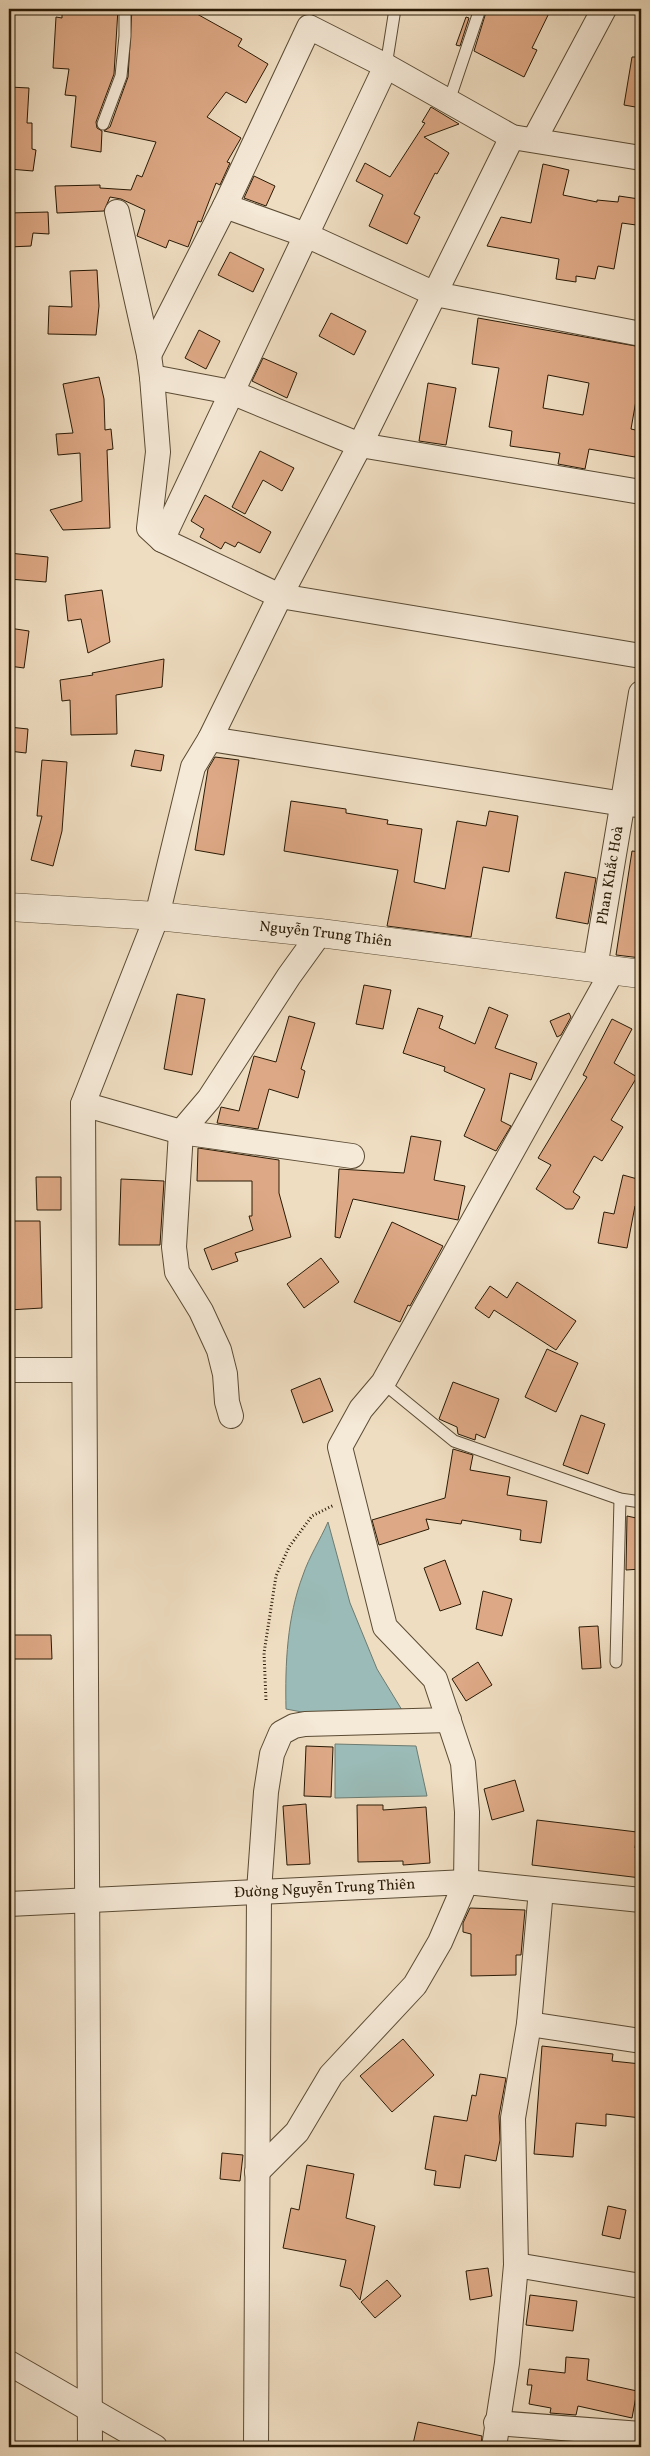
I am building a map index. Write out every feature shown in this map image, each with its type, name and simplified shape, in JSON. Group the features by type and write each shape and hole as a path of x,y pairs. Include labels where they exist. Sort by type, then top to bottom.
{"street":[{"path":"90,2447 83,1104 157,916 193,767 210,739 280,596 360,445 435,294 523,139 604,9"},
{"path":"150,366 309,27 523,139 641,158"},
{"path":"162,540 386,66"},
{"path":"225,206 306,235 435,294 641,334"},
{"path":"117,212 150,366 158,452 149,528 162,540 280,596 641,656"},
{"path":"150,366 231,392 360,445 641,492"},
{"name":"Phan Khắc Hoà","path":"466,1882 467,1812 463,1763 435,1678 384,1627 340,1447 361,1410 383,1383 604,969 633,805 641,693"},
{"path":"210,739 633,805"},
{"name":"Nguyễn Trung Thiên","path":"9,907 157,916 320,933 641,974"},
{"path":"231,1416 227,1402 225,1374 219,1350 201,1311 177,1272 174,1247 181,1132 209,1099 289,976 320,933"},
{"path":"83,1104 117,1112 181,1132 352,1156"},
{"path":"9,1370 84,1370"},
{"path":"256,2447 259,1891 266,1792 272,1754 281,1733 294,1726 305,1724 448,1720"},
{"path":"257,2172 297,2132 331,2075 415,1985 440,1942 466,1882"},
{"name":"Đường Nguyễn Trung Thiên","path":"9,1904 466,1882 641,1900"},
{"path":"494,2447 496,2423 507,2363 516,2265 513,2118 528,2024 541,1890"},
{"path":"528,2024 641,2041"},
{"path":"516,2265 641,2286"},
{"path":"9,2363 155,2447"},
{"path":"496,2423 641,2434"}],"lane":[{"path":"103,124 121,76 125,36 125,9"},
{"path":"386,66 395,9"},
{"path":"449,100 480,9"},
{"path":"383,1383 454,1441 620,1499 641,1502"},
{"path":"616,1662 620,1499"}],"path":[{"path":"266,1700 264,1653 276,1576 289,1547 312,1516 352,1496"}],"water":[{"path":"328,1522 350,1603 377,1669 405,1715 307,1713 286,1709 288,1641 293,1607 305,1568"},
{"path":"335,1744 416,1746 427,1796 335,1798"}],"building":[{"path":"62,9 118,9 114,74 96,122 97,128 102,131 101,152 71,147 76,96 65,95 69,69 53,68 56,17 62,18"},
{"path":"132,9 199,9 197,14 242,39 238,46 268,64 246,103 226,92 207,117 241,138 227,162 230,163 220,185 216,183 201,222 198,221 188,247 169,240 166,248 137,236 145,210 121,199 110,197 104,211 57,213 55,186 100,185 100,188 131,190 137,175 142,177 156,142 104,131 110,127 128,77"},
{"path":"487,9 551,9 532,48 537,50 524,77 474,51"},
{"path":"466,17 469,18 460,46 456,45"},
{"path":"632,57 641,57 641,108 624,105"},
{"path":"9,87 29,88 27,123 32,123 32,149 36,150 33,171 9,169"},
{"path":"431,107 459,124 424,137 449,153 437,174 435,173 414,214 420,217 407,244 369,226 383,195 356,181 365,163 390,177 425,123 422,122"},
{"path":"543,164 569,170 563,195 597,202 597,200 618,202 619,196 639,199 636,225 622,223 614,269 598,266 595,279 576,276 576,282 556,279 559,259 487,246 501,217 531,223"},
{"path":"254,176 275,186 266,206 244,198"},
{"path":"48,212 49,234 33,233 31,246 9,247 9,213"},
{"path":"230,252 264,269 253,292 218,275"},
{"path":"97,270 99,306 96,335 48,334 49,306 72,307 70,271"},
{"path":"331,313 366,331 354,355 319,336"},
{"path":"478,318 641,347 641,372 631,429 640,431 635,457 589,449 585,469 558,464 560,453 510,446 512,431 489,427 499,368 472,364","holes":["548,375 589,383 583,415 543,408"]},
{"path":"199,330 220,341 206,369 185,358"},
{"path":"263,358 297,373 287,398 252,381"},
{"path":"99,377 104,399 105,430 111,429 113,449 107,450 110,528 63,530 50,510 82,501 80,453 58,455 56,434 73,433 63,384"},
{"path":"428,383 456,388 446,445 419,441"},
{"path":"260,451 294,468 282,491 263,480 245,514 232,507"},
{"path":"205,495 271,532 260,553 238,542 235,547 225,542 221,549 200,537 204,529 191,521"},
{"path":"9,553 48,557 46,582 9,579"},
{"path":"102,590 110,642 88,653 81,619 68,621 65,595"},
{"path":"9,628 29,631 24,668 9,666"},
{"path":"164,659 162,687 116,695 117,734 71,735 70,700 62,701 60,680 93,675 92,673"},
{"path":"9,727 28,729 26,753 9,751"},
{"path":"135,750 164,755 161,771 131,766"},
{"path":"215,757 239,760 224,855 195,850 208,769"},
{"path":"42,760 67,762 62,831 53,866 31,860 42,816 37,816"},
{"path":"291,801 346,809 346,813 388,820 387,824 422,829 414,882 445,889 457,821 486,826 489,811 518,816 509,872 483,867 471,937 387,926 398,870 284,851"},
{"path":"632,851 641,852 641,958 616,955"},
{"path":"565,872 596,878 588,924 556,918"},
{"path":"364,985 391,990 383,1029 356,1024"},
{"path":"177,994 205,999 192,1075 164,1069"},
{"path":"489,1007 508,1015 495,1048 537,1063 531,1080 510,1073 501,1121 511,1126 496,1151 464,1136 485,1089 444,1071 445,1067 403,1053 418,1008 443,1016 439,1028 475,1044"},
{"path":"569,1013 571,1017 561,1035 557,1037 550,1021"},
{"path":"289,1016 315,1023 301,1069 305,1071 298,1098 269,1089 258,1129 217,1123 221,1107 239,1111 254,1056 276,1062"},
{"path":"612,1019 632,1029 614,1063 637,1077 611,1120 623,1127 602,1161 594,1156 573,1192 580,1197 573,1209 566,1209 536,1189 551,1165 538,1158 587,1077 583,1075"},
{"path":"411,1136 441,1141 434,1180 465,1186 458,1220 353,1199 340,1238 335,1237 339,1169 404,1173"},
{"path":"198,1148 279,1160 279,1193 291,1237 235,1253 238,1261 212,1270 204,1249 253,1230 249,1216 252,1216 252,1181 197,1181"},
{"path":"623,1175 641,1180 641,1208 635,1206 627,1248 598,1243 604,1212 614,1214"},
{"path":"36,1177 61,1177 61,1210 37,1210"},
{"path":"121,1179 164,1181 160,1245 119,1245"},
{"path":"9,1221 40,1221 42,1308 9,1310"},
{"path":"392,1222 443,1246 400,1322 354,1302"},
{"path":"321,1258 339,1282 304,1308 287,1284"},
{"path":"517,1282 576,1321 556,1350 494,1310 489,1318 475,1308 490,1286 507,1298"},
{"path":"547,1349 578,1363 556,1412 525,1397"},
{"path":"320,1378 333,1411 303,1423 291,1390"},
{"path":"453,1382 499,1399 485,1438 476,1434 475,1440 458,1434 457,1427 439,1419"},
{"path":"581,1415 605,1424 588,1474 563,1465"},
{"path":"453,1449 473,1455 470,1470 510,1477 507,1495 547,1501 541,1543 520,1540 521,1530 462,1520 461,1524 426,1519 429,1529 379,1545 372,1520 445,1498"},
{"path":"627,1516 641,1519 641,1569 626,1570"},
{"path":"445,1560 461,1604 440,1611 424,1568"},
{"path":"483,1591 512,1599 502,1636 476,1629"},
{"path":"598,1626 601,1668 582,1669 579,1627"},
{"path":"9,1635 51,1635 52,1659 9,1659"},
{"path":"478,1662 492,1685 466,1701 452,1679"},
{"path":"306,1746 333,1747 331,1797 304,1796"},
{"path":"515,1780 524,1811 492,1820 484,1789"},
{"path":"306,1804 310,1864 287,1865 283,1806"},
{"path":"357,1805 383,1805 383,1810 426,1807 430,1863 403,1865 403,1861 358,1862"},
{"path":"537,1820 637,1832 635,1848 641,1849 641,1878 532,1865"},
{"path":"470,1908 525,1910 521,1955 516,1955 516,1975 471,1976 471,1934 463,1932 463,1923"},
{"path":"403,2039 434,2075 392,2112 360,2076"},
{"path":"542,2046 613,2054 612,2061 641,2064 641,2118 606,2114 606,2126 576,2123 573,2157 534,2154"},
{"path":"480,2074 506,2078 499,2116 500,2140 496,2161 465,2155 460,2188 434,2185 436,2171 425,2169 434,2116 467,2121 472,2095 476,2096"},
{"path":"222,2153 243,2155 240,2181 220,2179"},
{"path":"307,2165 354,2174 346,2218 375,2226 360,2300 351,2289 340,2286 346,2260 283,2248 291,2208 299,2210"},
{"path":"608,2206 626,2210 620,2239 602,2235"},
{"path":"488,2268 492,2296 470,2300 466,2271"},
{"path":"387,2280 401,2296 375,2318 361,2302"},
{"path":"530,2295 577,2301 573,2331 526,2325"},
{"path":"566,2357 589,2359 587,2380 637,2391 632,2418 578,2406 576,2415 550,2413 551,2408 529,2404 532,2385 527,2385 529,2369 565,2373"},
{"path":"418,2422 482,2436 481,2447 426,2447 413,2444"}]}
